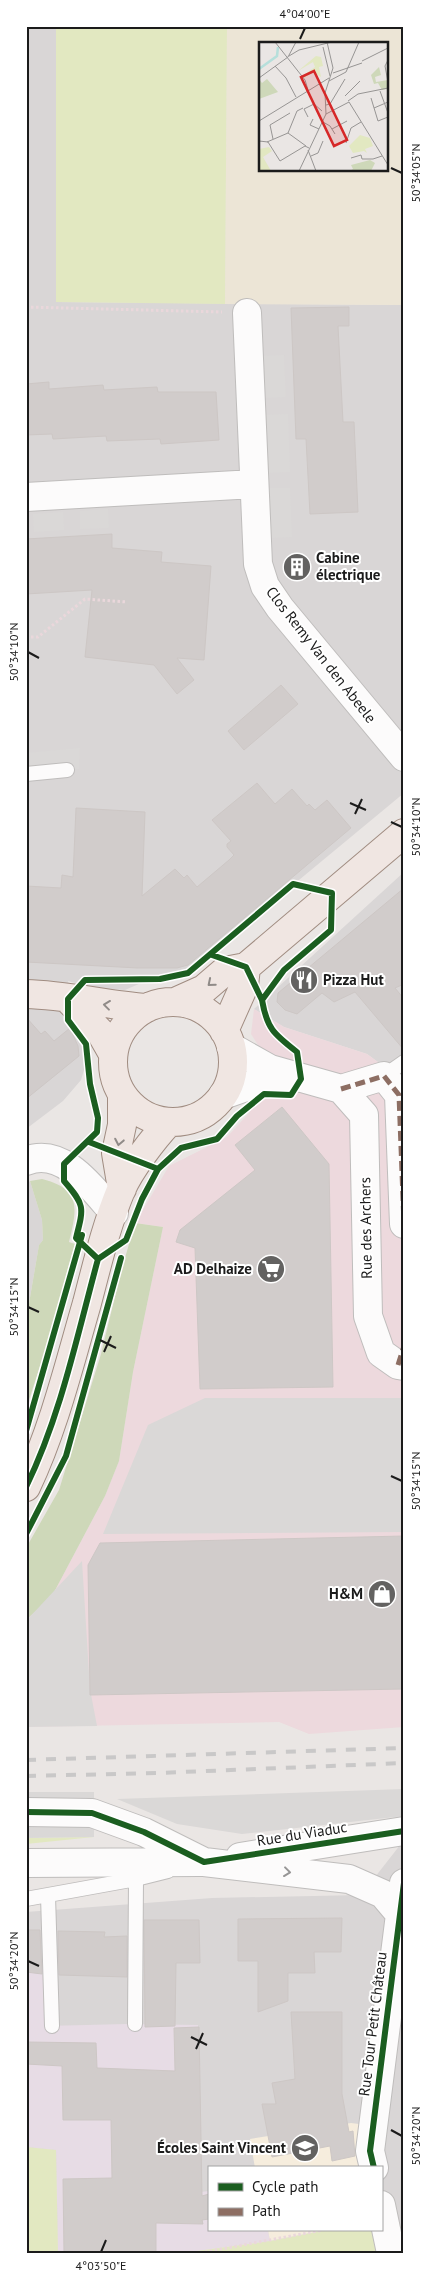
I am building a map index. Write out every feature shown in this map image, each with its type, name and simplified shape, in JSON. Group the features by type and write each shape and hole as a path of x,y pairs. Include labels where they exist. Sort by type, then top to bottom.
{"main road":[{"path":"26,994 50,995 147,1008 176,1002 204,989 225,971 246,967 404,833"},
{"path":"122,1094 142,1114 155,1120 170,1122 187,1120 203,1114 223,1095 231,1072 228,1039 244,986 246,967"},
{"path":"68,998 101,1033 113,1054"},
{"path":"176,1002 194,1006 212,1016 228,1039"},
{"path":"118,1201 116,1153 122,1125 122,1094 113,1068 113,1054 117,1040 124,1027 134,1016 147,1008"},
{"path":"26,1487 42,1453 56,1413 98,1259 118,1201 155,1136 170,1122"}],"street":[{"name":"Clos Remy Van den Abeele","path":"247,313 258,564 265,586 280,608 404,757"},
{"path":"26,498 254,484"},
{"path":"228,1039 270,1069 341,1089 394,1069 399,1095 404,1224"},
{"path":"223,1095 268,1079 302,1079"},
{"name":"Rue des Archers","path":"341,1089 364,1115 368,1316 381,1353 402,1359"},
{"path":"26,1161 35,1158 64,1164 118,1201"},
{"path":"26,1812 92,1813 144,1832 204,1862 350,1879 383,1894 399,1913"},
{"name":"Rue du Viaduc","path":"26,1863 204,1862 404,1831"},
{"name":"Rue Tour Petit Château","path":"374,2166 370,2151 404,1883"},
{"path":"382,2210 391,2253"}],"lane":[{"path":"26,774 67,770"},
{"path":"26,1899 136,1880 204,1862"},
{"path":"135,2024 136,1880"},
{"path":"48,1896 52,2026"}],"path":[{"path":"26,307 247,313"},
{"path":"26,637 38,637 85,599 127,602"},
{"path":"200,2253 313,2232"}],"shaded area":[{"path":"26,26 56,26 56,302 404,305 404,793 194,967 176,978 148,980 125,990 93,988 68,981 86,1040 87,1060 81,1080 63,1101 26,1129"},
{"path":"227,26 404,26 404,305 225,304"},
{"path":"284,355 286,397 263,398 261,356"},
{"path":"288,414 290,472 265,473 264,415"},
{"path":"266,488 290,488 292,537 268,538"},
{"path":"108,509 109,528 80,529 80,511"},
{"path":"63,512 64,530 34,532 33,514"},
{"path":"80,748 79,769 26,774 26,753"},
{"path":"404,872 404,1081 367,1054 284,1027 254,1009"},
{"path":"254,1009 284,1027 367,1054 404,1081 404,1727 309,1734 279,1722 26,1727 26,1620 52,1596 105,1496 119,1461 133,1372 163,1227 135,1223 169,1166 227,1137 249,1113 262,1090 265,1056 251,1034"},
{"path":"30,1181 42,1220 43,1240 39,1245 26,1321 26,1185"},
{"path":"205,1398 404,1398 404,1532 103,1534 148,1425"},
{"path":"82,1561 90,1689 97,1726 26,1727 26,1621"},
{"path":"404,1789 404,1816 242,1834 177,1824 117,1799"},
{"path":"26,1792 94,1792 94,1805 26,1805"},
{"path":"26,1824 94,1824 94,1837 26,1838"},
{"path":"404,1840 404,2253 382,2221 382,2166 208,2166 208,2232 316,2232 270,2241 58,2253 56,2150 26,2147 26,1912 212,1898 361,1895"},
{"path":"44,1961 44,2026 198,2025 200,2192 208,2191 208,2232 268,2232 270,2241 182,2253 58,2253 56,2150 26,2147 26,1962"},
{"name":"Écoles Saint Vincent","path":"351,2123 359,2124 358,2166 255,2166 250,2139"},
{"path":"268,2232 316,2232 270,2241"}],"green space":[{"path":"56,26 227,26 225,304 56,302"},
{"path":"42,1179 64,1188 74,1202 74,1220 69,1242 75,1244 45,1351 26,1409 26,1321 39,1245 43,1240 42,1220 30,1181"},
{"path":"135,1223 163,1227 133,1372 119,1461 105,1496 52,1596 26,1620 26,1548 59,1490 101,1354"},
{"path":"94,1837 26,1844 26,1838"},
{"path":"26,2147 56,2150 58,2253 26,2253"},
{"path":"316,2232 382,2232 391,2253 182,2253 270,2241"}],"building":[{"path":"349,307 349,326 338,326 343,422 354,422 358,512 310,514 306,439 296,439 291,308"},
{"path":"49,382 49,389 103,385 104,390 157,387 158,392 216,392 219,440 161,444 160,439 107,441 106,436 53,439 52,434 26,435 26,384"},
{"path":"112,534 112,548 162,552 161,562 211,566 204,660 177,658 194,680 177,694 154,665 85,657 92,590 26,594 26,539"},
{"path":"281,685 298,704 244,750 228,731"},
{"path":"257,783 275,804 292,789 307,806 309,804 315,810 327,800 351,828 188,965 177,968 138,968 26,962 26,886 61,888 62,875 73,877 76,808 145,812 142,896 175,869 184,878 187,875 197,887 229,860 234,855 227,847 227,844 231,841 212,820"},
{"path":"404,888 404,984 395,988 404,999 404,1050 355,992 334,1002 322,993 297,1014 285,1010 277,1002 278,993"},
{"path":"26,1017 41,1034 45,1031 54,1041 70,1028 78,1046 79,1056 26,1099"},
{"path":"282,1107 329,1164 333,1387 200,1389 195,1248 176,1242 180,1230 255,1170 235,1145"},
{"path":"404,1536 404,1689 90,1695 88,1565 100,1543"},
{"path":"342,1918 341,1952 314,1952 315,1973 288,1973 288,2001 258,2012 258,1961 238,1961 238,1919"},
{"path":"144,1920 199,1920 200,1963 176,1963 175,2026 145,2027"},
{"path":"26,1930 40,1930 42,1974 26,1972"},
{"path":"58,1931 105,1932 104,1937 127,1936 127,1977 59,1975"},
{"path":"291,2012 342,2012 342,2094 349,2132 353,2131 355,2156 332,2161 330,2146 272,2157 262,2104 276,2104 272,2083 295,2079"},
{"path":"199,2027 202,2196 208,2194 208,2219 202,2220 203,2224 156,2223 156,2253 64,2253 63,2179 112,2178 111,2120 63,2120 62,2066 26,2064 26,2042 96,2043 97,2068 175,2071 174,2028"}],"railway":[{"path":"26,1760 404,1748"},
{"path":"26,1776 158,1773 404,1763"}],"marked path":[{"path":"341,1089 384,1076 399,1095 404,1224"},
{"path":"398,1365 404,1346"}],"cycle path":[{"path":"293,884 332,893 331,930 284,970 262,1000 266,1018 273,1030 297,1052 301,1079 291,1095 264,1094 237,1116 217,1139 181,1148 158,1169 142,1199 126,1240 98,1259 76,1238 81,1207 76,1196 64,1181 64,1164 97,1132 98,1118 90,1084 86,1044 68,1020 68,999 85,980 160,979 188,973 293,884"},
{"path":"212,955 246,967 262,1000"},
{"path":"89,1142 158,1169"},
{"path":"26,1431 82,1235"},
{"path":"26,1534 66,1456 121,1258"},
{"path":"26,1487 59,1404 98,1259"},
{"path":"26,1812 92,1813 144,1832 204,1862 404,1831"},
{"path":"374,2166 370,2151 404,1883"}],"place":[{"name":"Cabine électrique","path":"297,567"},
{"name":"Pizza Hut","path":"304,980"},
{"name":"AD Delhaize","path":"271,1269"},
{"name":"H&M","path":"382,1594"},
{"name":"Écoles Saint Vincent","path":"305,2148"}]}
